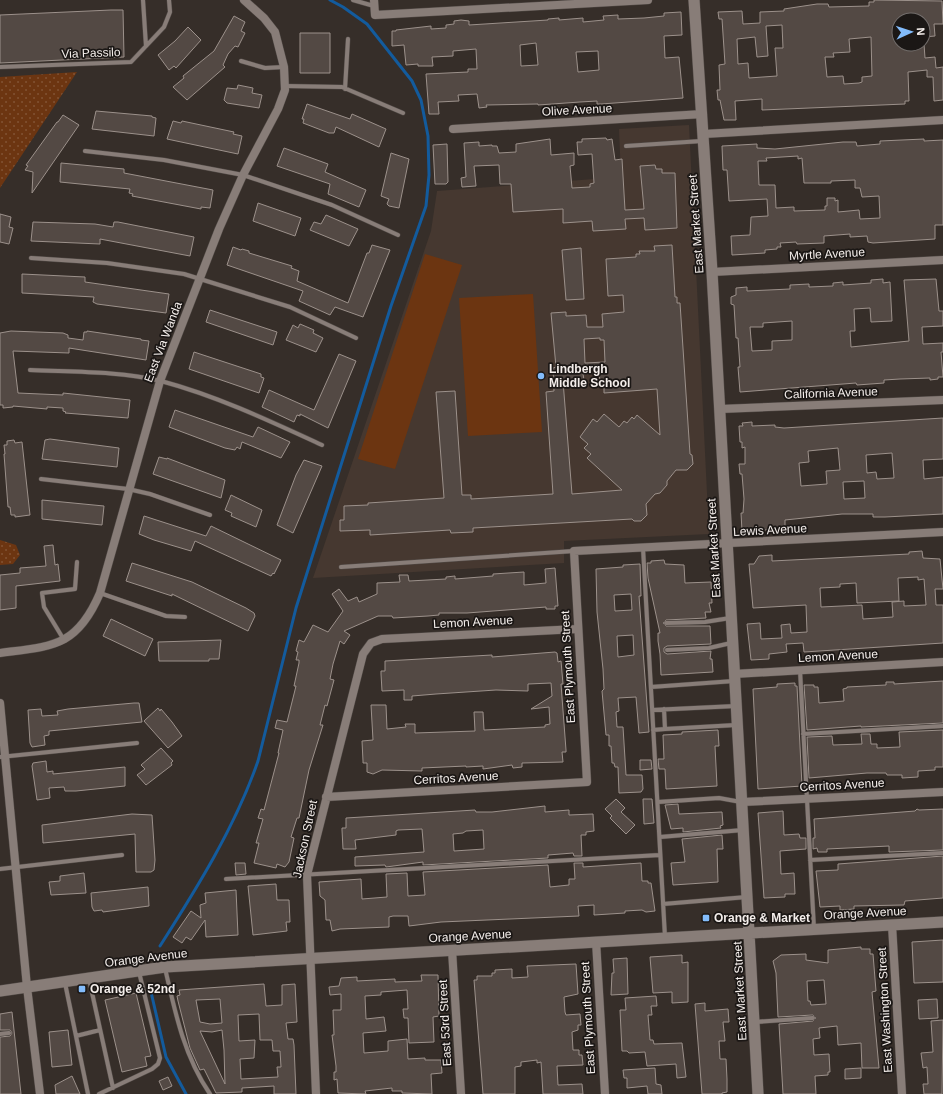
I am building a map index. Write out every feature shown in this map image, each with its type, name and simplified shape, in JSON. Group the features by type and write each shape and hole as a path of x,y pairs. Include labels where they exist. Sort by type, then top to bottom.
{"street":[{"name":"East Via Wanda","path":"0,653 49,646 64,640 75,633 92,614 100,594 128,489 160,381 219,229 243,175 278,109 285,86 284,66 275,32 264,18 244,0"},
{"path":"374,3 375,15 648,0"},
{"name":"East Market Street","path":"694,0 703,114 730,618 758,1094"},
{"name":"Olive Avenue","path":"453,129 703,114"},
{"path":"704,137 943,120"},
{"name":"Myrtle Avenue","path":"712,272 943,260"},
{"name":"California Avenue","path":"720,409 943,400"},
{"name":"Lewis Avenue","path":"574,551 943,532"},
{"name":"East Plymouth Street","path":"574,551 577,629 587,782"},
{"name":"Lemon Avenue","path":"371,643 382,639 577,629"},
{"name":"Jackson Street","path":"316,1094 307,875 363,654 371,643"},
{"name":"Lemon Avenue","path":"734,678 800,670 943,662"},
{"path":"0,703 3,757 17,866 27,987 40,1094"},
{"name":"Cerritos Avenue","path":"326,797 587,782"},
{"name":"Cerritos Avenue","path":"742,802 943,792"},
{"name":"Orange Avenue","path":"0,991 165,967 749,932 943,922"},
{"name":"East Washington Street","path":"892,925 902,1094"},
{"name":"East Plymouth Street","path":"596,941 605,1094"},
{"name":"East 53rd Street","path":"452,950 461,1094"}],"lane":[{"path":"143,0 146,46"},
{"name":"Via Passilo","path":"0,67 131,62 164,27 170,12 169,0"},
{"path":"353,0 374,3"},
{"path":"345,89 348,39"},
{"path":"241,61 265,68 284,66"},
{"path":"285,86 345,89 403,113"},
{"path":"626,146 704,137"},
{"path":"85,151 164,160 243,175 332,205 398,235"},
{"path":"31,258 106,263 184,274 290,307 356,338"},
{"path":"30,370 87,372 160,381 260,416 322,445"},
{"path":"41,479 106,485 128,489 150,494 210,515"},
{"path":"643,548 665,937"},
{"path":"341,567 574,551"},
{"path":"64,640 44,607 42,593 75,589 77,562"},
{"path":"100,594 166,616 185,617"},
{"path":"666,624 704,622 730,618"},
{"path":"667,650 709,648 732,643"},
{"path":"800,670 814,929"},
{"path":"651,687 734,678"},
{"path":"652,710 736,706"},
{"path":"664,709 665,729"},
{"path":"654,730 737,725"},
{"path":"803,734 943,726"},
{"path":"3,757 137,743"},
{"path":"658,802 719,798 742,802"},
{"path":"660,837 743,830"},
{"path":"810,860 943,853"},
{"path":"0,869 122,855"},
{"path":"226,879 660,855"},
{"path":"663,904 747,897"},
{"path":"165,967 182,1039 193,1064 210,1094"},
{"path":"99,1094 152,1069 158,1064 160,1058 139,970"},
{"path":"89,978 113,1088"},
{"path":"64,982 88,1094"},
{"path":"754,1022 813,1018"},
{"path":"76,1036 100,1030"},
{"path":"0,1034 9,1033"}],"shaded area":[{"path":"77,72 0,188 0,77"},
{"name":"Lindbergh Middle School","path":"689,125 709,534 564,541 564,563 313,578 431,231 437,191 621,177 619,129"},
{"path":"425,254 462,265 395,469 358,459"},
{"path":"533,294 542,432 468,436 459,298"},
{"path":"0,540 16,545 20,555 13,564 0,565"}],"building":[{"path":"874,0 942,1 943,24 934,24 935,36 931,36 931,12 891,12 891,52 925,52 925,58 935,57 936,68 943,67 943,100 934,101 933,77 927,77 927,70 908,72 909,101 905,101 905,104 762,110 762,99 735,101 736,120 724,120 720,100 718,100 717,90 720,90 719,65 725,64 722,19 719,19 718,12 742,11 743,24 760,23 760,12 784,11 784,9 817,4 828,4 829,7 869,6 869,2 874,2","holes":["782,25 783,48 775,48 777,76 749,78 748,63 738,64 737,39 755,37 757,57 768,56 766,26","871,37 872,76 862,77 862,82 859,83 844,84 843,76 827,77 825,57 834,57 833,53 850,52 849,39"]},
{"path":"123,10 124,57 0,63 0,15"},
{"path":"681,12 682,35 664,36 665,58 679,57 683,98 601,104 597,104 597,101 538,105 486,105 487,107 479,108 477,94 458,95 459,101 438,102 439,114 429,114 426,74 468,72 468,69 477,69 476,49 453,51 453,56 432,57 433,66 418,66 418,64 406,65 404,45 392,46 392,31 431,26 431,29 446,28 446,25 454,24 454,21 461,20 469,21 469,25 559,18 559,20 583,18 583,22 604,20 603,16 618,15 618,19 644,18 664,16 664,13","holes":["536,43 538,65 521,66 520,45","598,51 599,70 578,72 576,52"]},
{"path":"234,16 245,22 241,31 245,33 238,47 235,46 228,54 223,65 225,67 187,100 173,87 184,78 183,76 214,51"},
{"path":"188,27 201,40 176,68 174,66 169,70 158,55 175,41"},
{"path":"300,33 330,33 330,73 300,73"},
{"path":"238,85 253,88 252,93 262,95 259,108 227,103 224,100 227,88 237,89"},
{"path":"307,104 350,119 352,114 386,129 379,147 336,127 334,133 329,133 303,123 304,119 302,119"},
{"path":"96,111 152,116 156,118 154,136 92,129"},
{"path":"63,115 79,125 32,193 33,172 25,170 28,166 26,165"},
{"path":"173,121 181,123 182,121 234,132 233,134 242,136 238,154 167,139"},
{"path":"606,138 607,140 612,139 615,160 622,159 625,210 644,209 640,166 655,165 656,169 662,169 662,173 675,173 677,228 645,230 644,218 625,219 626,229 593,231 592,221 563,223 563,209 513,212 511,184 500,184 499,165 474,166 476,186 462,187 461,178 466,177 464,143 479,142 479,146 497,146 499,153 516,152 516,144 550,139 551,155 574,153 574,165 570,166 572,188 590,187 590,184 594,183 592,154 578,155 577,142 582,142 582,139"},
{"path":"924,139 924,141 943,140 943,225 935,225 935,239 873,243 868,242 867,236 850,237 850,234 824,236 824,243 780,243 781,247 777,247 777,249 765,250 765,253 732,255 731,236 750,235 751,217 768,216 767,199 729,201 727,170 723,170 722,146 757,144 757,148 775,149 843,142 856,142 857,146 880,144 880,141","holes":["798,156 798,159 802,158 804,183 831,183 831,181 855,180 855,188 860,188 862,197 879,196 880,218 860,219 859,210 838,212 838,200 835,201 835,198 827,198 827,206 825,206 825,210 794,211 794,207 776,208 775,185 759,185 758,161 767,161 766,158"]},
{"path":"447,144 448,182 446,184 435,184 433,145"},
{"path":"284,148 328,164 325,172 366,190 359,207 328,194 330,184 277,166"},
{"path":"391,153 409,159 399,208 389,206 387,204 389,199 381,196"},
{"path":"61,163 124,169 124,173 213,190 210,208 201,207 201,209 132,196 133,194 129,193 130,189 60,182"},
{"path":"258,203 301,218 295,236 253,221"},
{"path":"0,214 11,217 9,227 13,228 9,244 0,242"},
{"path":"326,215 358,229 349,246 310,230 314,222 321,224"},
{"path":"33,222 95,224 113,227 114,222 118,222 194,237 190,256 100,239 100,244 31,241"},
{"path":"372,245 390,250 363,317 335,307 330,315 299,301 303,291 227,265 233,247 249,251 249,253 292,266 291,268 299,271 297,281 348,303 367,253 369,253"},
{"path":"672,245 675,297 677,297 677,303 680,303 690,454 692,455 693,464 687,470 676,470 660,493 655,494 646,504 647,515 641,521 634,521 632,519 473,528 473,532 451,533 450,530 370,535 370,530 340,531 340,520 344,520 344,506 444,498 436,392 455,391 462,495 471,495 471,499 553,494 546,392 554,391 553,368 556,367 551,313 566,312 566,316 586,315 587,327 603,327 602,314 624,312 623,295 608,296 606,259 636,257 636,254 640,254 639,251 655,251 654,246","holes":["600,338 600,340 604,340 605,362 585,363 584,339","599,373 600,381 604,381 604,393 657,389 660,435 637,415 634,419 632,417 627,423 624,421 619,427 604,414 597,422 593,419 580,437 588,444 584,448 591,454 587,458 622,490 572,494 563,381 584,380 583,374"]},
{"path":"581,248 584,299 566,300 562,250"},
{"path":"22,274 85,277 85,282 169,294 166,313 97,304 93,302 94,297 22,293"},
{"path":"883,279 883,283 890,282 892,321 871,322 870,308 854,309 855,331 850,331 851,347 909,341 904,280 936,279 939,311 943,311 943,326 922,327 923,344 943,343 943,352 941,352 943,377 930,380 930,378 884,380 884,383 857,385 856,383 740,392 738,338 736,338 734,305 731,304 731,297 736,295 736,288 747,287 747,291 790,289 790,285 809,284 809,287 833,286 833,283 843,282 843,285 871,283 871,280","holes":["792,321 792,340 772,341 772,350 752,351 750,327 763,327 763,323"]},
{"path":"210,310 277,332 273,345 206,322"},
{"path":"300,324 314,330 313,333 323,338 316,352 286,340 293,325 298,328"},
{"path":"11,331 63,333 68,335 68,338 83,340 84,332 87,331 149,341 146,360 69,348 69,353 13,351 18,393 63,395 63,393 130,400 128,418 65,413 66,412 63,411 63,408 47,407 47,409 13,406 3,408 3,405 0,405 0,333"},
{"path":"194,352 261,374 261,377 264,378 259,393 189,369"},
{"path":"339,354 356,361 328,428 300,414 300,416 297,415 294,422 262,407 269,390 314,410"},
{"path":"175,410 253,437 258,427 290,442 281,458 242,442 240,449 237,447 235,450 225,448 169,427"},
{"path":"943,418 943,459 923,460 924,479 943,477 943,514 873,517 873,514 842,514 785,520 785,529 742,531 741,513 743,513 744,499 742,474 740,474 739,464 745,464 745,447 742,448 742,442 740,442 739,426 743,426 742,423 752,422 752,426 775,425 775,427 784,428","holes":["838,448 840,470 826,471 827,484 801,486 799,463 809,462 808,451","892,453 894,478 877,479 876,472 867,473 866,455","864,481 865,498 844,499 843,482"]},
{"path":"50,439 119,448 117,467 42,459 45,440"},
{"path":"14,440 15,443 22,442 30,515 15,517 15,515 11,515 10,507 8,507 4,454 4,445 7,445 7,441"},
{"path":"159,457 167,458 225,480 221,498 153,474"},
{"path":"304,460 322,466 293,533 277,525 296,475"},
{"path":"231,495 262,510 256,527 231,516 232,513 225,510"},
{"path":"42,500 104,506 102,525 42,519"},
{"path":"144,516 206,536 211,526 281,560 274,574 273,573 271,576 195,541 191,551 154,540 139,534"},
{"path":"53,545 55,565 58,564 60,581 16,586 16,608 0,610 0,575 20,573 20,568 46,566 44,546"},
{"path":"922,551 923,558 940,559 943,589 935,589 936,605 943,605 943,643 804,652 803,643 786,644 787,652 769,654 769,659 751,660 747,624 760,623 761,639 782,638 781,625 790,624 791,633 807,632 806,605 753,608 749,564 754,564 759,556 772,555 772,561 909,554 909,552","holes":["918,577 918,580 924,579 926,605 904,606 904,601 892,602 893,617 863,619 862,605 821,607 820,588 840,587 840,584 856,583 857,603 899,601 898,578"]},
{"path":"664,560 665,564 684,565 685,583 711,582 712,603 709,603 711,612 705,612 706,618 666,620 663,623 666,626 710,626 711,644 667,646 664,648 664,652 667,654 711,651 710,659 712,659 713,672 661,675 658,641 658,633 660,633 648,578 647,563 651,563 651,561"},
{"path":"132,563 192,582 246,608 254,613 255,616 248,631 172,594 172,596 126,581"},
{"path":"640,564 641,596 639,596 649,732 639,733 636,697 618,698 619,711 616,712 617,727 623,727 626,775 642,775 643,789 641,792 619,793 618,767 615,767 614,763 612,763 609,735 606,735 602,691 604,689 603,669 597,612 596,569 623,567 623,565","holes":["631,594 632,610 615,611 614,595","633,635 634,655 618,657 617,636"]},
{"path":"555,568 558,606 555,606 555,609 546,609 546,607 467,613 439,613 439,615 393,618 392,616 378,616 344,631 350,635 344,644 340,641 333,664 330,679 334,680 327,706 325,705 320,725 323,725 309,770 299,818 297,818 291,837 294,838 289,862 285,867 277,864 276,868 254,863 259,843 256,843 263,819 258,818 261,809 264,810 279,753 283,730 275,728 277,720 287,722 296,686 294,686 299,660 296,660 298,652 296,651 299,640 304,642 313,625 328,632 343,611 332,594 339,589 348,601 357,597 359,602 377,594 377,583 400,582 399,575 408,575 409,581 446,579 446,577 455,576 455,579 524,572 524,585 546,583 545,569"},
{"path":"111,619 153,639 145,656 103,636"},
{"path":"221,640 219,659 209,659 209,661 159,661 158,642"},
{"path":"557,653 558,662 561,661 563,684 561,684 566,752 562,752 563,762 522,763 522,767 513,768 512,765 483,769 483,766 466,766 422,768 422,771 382,770 373,774 367,772 367,763 363,763 362,741 373,740 371,705 386,705 387,729 406,727 405,724 415,724 415,733 475,731 474,712 483,712 484,730 545,727 545,725 550,724 549,707 531,709 552,696 551,683 528,684 528,691 496,690 436,694 412,696 412,700 404,700 404,690 382,691 381,671 385,671 385,661 492,655 492,657"},
{"path":"943,681 943,723 861,726 807,730 804,685 814,685 814,687 818,687 819,703 844,701 843,689 847,687 886,685 886,682 894,682 894,684"},
{"path":"795,683 795,686 797,686 802,786 758,789 753,689 777,687 777,684"},
{"path":"139,703 142,722 49,731 49,735 44,736 45,745 32,747 30,743 28,710 41,709 42,716 58,715 57,711 68,709"},
{"path":"158,708 160,711 161,709 182,736 168,748 144,721"},
{"path":"718,730 719,746 715,746 717,786 666,789 665,769 659,769 658,759 664,759 663,735 682,734 682,732"},
{"path":"943,730 943,767 935,767 935,770 918,771 918,777 902,778 902,775 867,773 809,778 807,737 832,736 833,745 862,744 861,734 870,734 871,744 877,744 877,748 900,747 899,732"},
{"path":"161,748 173,761 171,763 172,765 146,785 137,775 145,769 141,765"},
{"path":"640,760 651,760 652,769 640,770"},
{"path":"46,761 47,772 53,771 53,774 125,767 125,786 76,791 65,791 64,787 49,788 50,798 37,800 32,766 33,763"},
{"path":"616,799 625,808 621,812 635,825 626,834 610,818 612,816 605,809"},
{"path":"643,799 652,799 654,823 644,824"},
{"path":"678,804 679,814 722,812 723,825 720,826 721,828 683,832 683,828 671,829 665,805"},
{"path":"545,806 545,812 569,810 569,815 593,814 594,831 586,832 586,835 581,835 582,856 574,856 573,853 548,855 548,858 423,865 423,862 386,867 385,865 355,866 355,857 424,852 422,829 398,830 396,831 396,835 355,840 356,849 343,849 342,828 346,828 346,818 475,810 476,812 492,812","holes":["483,830 484,849 454,851 453,834 463,833 466,831"]},
{"path":"917,809 943,809 943,850 889,852 889,846 827,849 827,852 818,852 817,848 813,849 813,838 815,838 814,819 915,811"},
{"path":"783,811 784,835 799,834 800,838 806,838 806,849 780,851 781,874 794,873 795,894 785,894 785,897 764,898 758,813"},
{"path":"132,814 152,815 155,860 154,870 151,872 136,872 135,834 43,843 42,825"},
{"path":"722,835 723,849 717,849 718,882 673,885 671,863 685,862 682,839"},
{"path":"943,856 943,898 905,901 904,905 854,906 854,909 840,910 840,906 820,907 816,871 838,870 838,864"},
{"path":"235,863 245,863 246,874 236,875"},
{"path":"574,863 583,863 583,867 641,863 642,881 648,881 648,883 651,883 655,911 625,911 625,913 594,915 594,905 578,906 579,916 441,922 409,926 408,916 393,916 389,917 389,927 340,929 332,931 330,920 326,920 325,900 320,896 319,882 361,879 362,899 387,897 386,874 407,873 408,896 425,895 423,872 548,865 550,887 569,885 569,879 575,879"},
{"path":"84,873 86,893 51,895 49,882 60,881 60,876"},
{"path":"276,884 277,900 289,900 290,922 286,922 287,931 253,935 248,886"},
{"path":"148,887 149,906 103,912 102,910 94,911 92,907 91,893"},
{"path":"236,890 238,935 206,937 205,920 191,940 186,937 182,943 173,937 191,911 201,918 200,905 206,903 205,893"},
{"path":"943,940 943,982 914,983 912,942"},
{"path":"861,947 861,949 870,949 870,954 873,954 876,991 872,992 879,1068 862,1068 861,1043 838,1045 837,1026 819,1028 820,1038 813,1039 814,1055 829,1054 830,1072 828,1072 828,1075 815,1076 816,1094 783,1094 779,1024 813,1021 816,1018 813,1015 778,1017 776,973 773,961 781,955 806,954 806,960 828,963 828,950","holes":["824,980 826,1004 811,1005 810,1001 808,1001 807,981"]},
{"path":"682,955 682,963 688,962 688,1002 672,1003 672,992 653,993 650,957"},
{"path":"627,958 628,994 611,995 612,973 614,973 613,959"},
{"path":"576,964 578,994 564,997 565,1012 566,1015 580,1014 581,1025 578,1025 578,1030 572,1032 573,1050 579,1050 579,1055 582,1055 583,1065 557,1066 558,1085 582,1084 583,1094 543,1094 541,1062 537,1063 537,1060 521,1062 521,1066 515,1067 515,1094 483,1094 474,980 477,980 477,976 492,976 492,973 495,973 495,970 512,969 512,978 528,977 527,966"},
{"path":"421,975 438,975 439,1016 433,1017 434,1042 409,1043 408,1018 404,1018 403,1009 408,1009 407,990 381,992 381,995 365,996 366,1019 384,1017 386,1031 363,1033 364,1053 388,1051 388,1041 407,1039 408,1059 425,1058 425,1060 441,1060 442,1073 431,1074 432,1094 402,1093 402,1091 392,1091 392,1088 365,1091 366,1094 338,1093 337,1079 334,1080 336,1066 332,1035 334,1035 333,1010 341,1010 341,994 330,995 329,987 339,986 341,978 357,977 357,981 395,979 395,982 422,981"},
{"path":"264,984 266,1006 282,1005 282,985 295,984 297,1022 286,1023 288,1039 293,1039 294,1045 296,1094 274,1094 274,1086 242,1088 242,1092 216,1093 204,1069 200,1070 190,1048 177,996 180,995 179,990","holes":["220,999 222,1023 210,1024 200,1022 196,1000","259,1014 260,1040 272,1040 273,1051 280,1051 281,1067 277,1067 278,1077 241,1079 240,1059 254,1058 255,1040 239,1041 238,1015","222,1030 225,1084 200,1031 212,1032"]},
{"path":"136,993 151,1056 145,1057 147,1066 122,1072 105,1000"},
{"path":"656,996 657,1006 651,1006 652,1015 648,1015 650,1040 653,1040 654,1044 682,1043 686,1077 677,1078 676,1064 647,1066 645,1052 629,1053 627,1051 622,1051 620,1010 626,1010 625,998"},
{"path":"937,999 938,1018 919,1019 918,1000"},
{"path":"705,1003 705,1011 728,1009 729,1022 723,1022 725,1041 719,1041 720,1059 726,1059 727,1092 722,1094 702,1094 695,1004"},
{"path":"12,1012 21,1094 0,1094 0,1037 10,1036 12,1033 10,1030 0,1030 0,1014"},
{"path":"943,1020 942,1094 924,1094 923,1084 928,1084 927,1067 923,1068 921,1053 933,1052 931,1021"},
{"path":"68,1030 72,1065 52,1067 49,1032"},
{"path":"655,1068 656,1084 661,1085 662,1094 648,1094 647,1086 627,1088 627,1078 624,1078 623,1070"},
{"path":"861,1068 861,1078 845,1079 845,1069"},
{"path":"72,1076 80,1094 56,1094 55,1085"},
{"path":"168,1077 172,1086 163,1090 159,1081"}],"waterway":[{"path":"160,946 188,902 227,833 249,786 258,761 296,608 391,306 426,206 429,175 428,136 421,100 412,81 367,24 343,7 330,0"},
{"path":"151,992 166,1057 186,1094"}],"place":[{"name":"Lindbergh Middle School","path":"541,376"},
{"name":"Orange & Market","path":"706,918"},
{"name":"Orange & 52nd","path":"82,989"}]}
